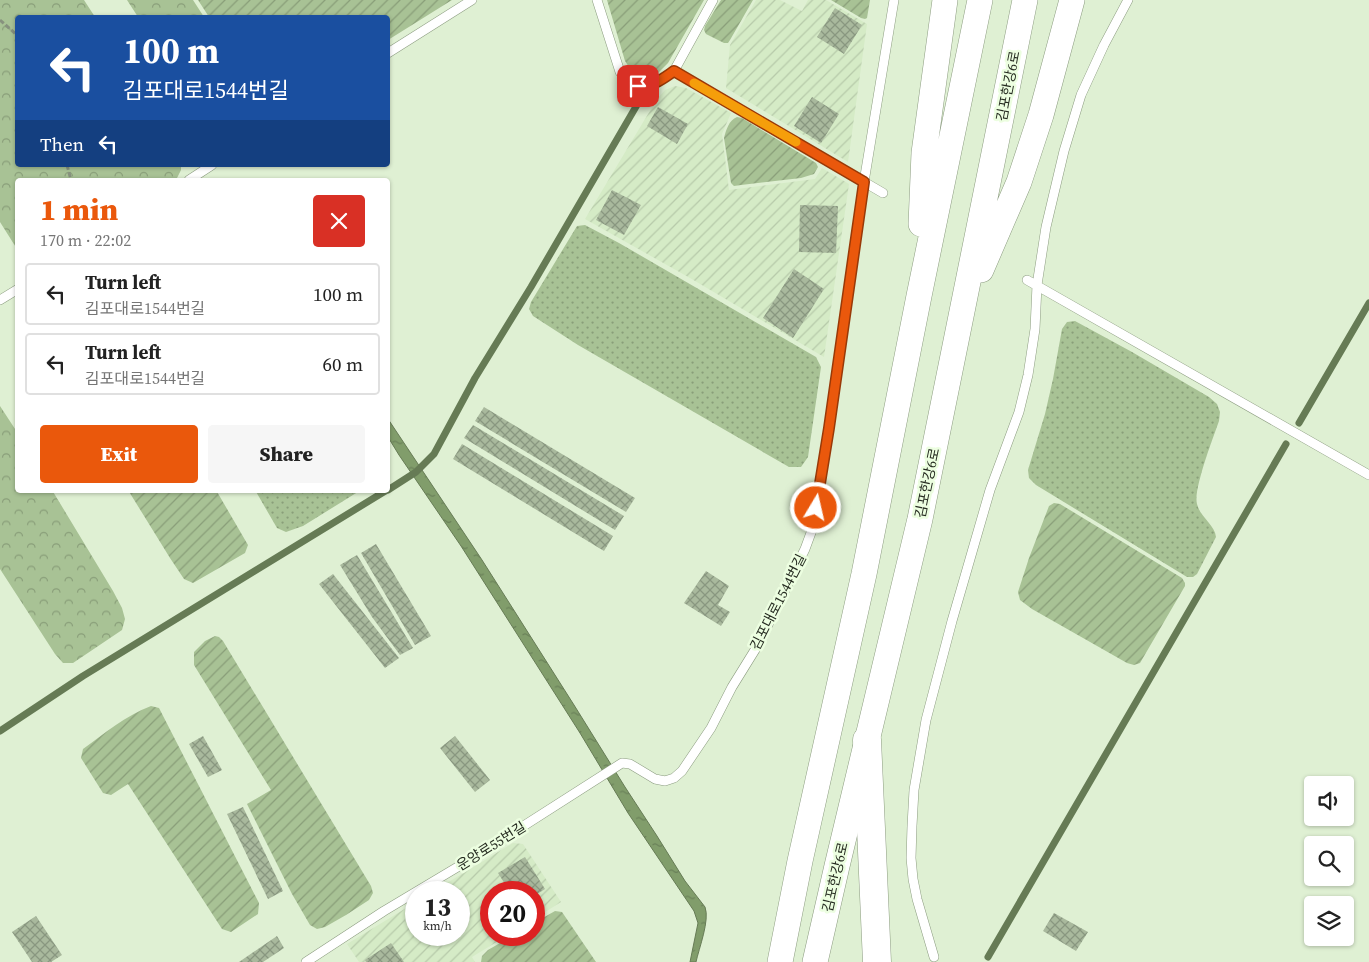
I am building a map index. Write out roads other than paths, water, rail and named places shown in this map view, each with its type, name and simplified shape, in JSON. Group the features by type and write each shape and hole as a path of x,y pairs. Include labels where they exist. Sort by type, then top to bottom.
{"highway":[{"path":"867,740 877,962"}],"street":[{"path":"918,296 924,153 945,0"},
{"path":"780,962 800,861 864,574 918,296 980,0"},
{"name":"김포한강6로","path":"815,962 920,519 1025,0"},
{"path":"962,313 1019,182 1041,115 1072,0"}],"lane":[{"path":"390,53 472,0"},
{"path":"597,0 620,72 638,86 649,86 674,71 713,0"},
{"path":"864,182 894,0"},
{"path":"934,957 913,879 912,826 914,790 926,720 990,490 1019,412 1028,375 1035,329 1037,286 1046,227 1064,152 1079,103 1093,68 1128,0"},
{"path":"674,71 883,193"},
{"path":"192,178 208,167"},
{"name":"김포대로1544번길","path":"622,763 630,764 655,778 665,781 674,778 682,771 711,728 732,687 758,645 805,548 812,530 828,437 864,182"},
{"path":"1027,280 1369,475"},
{"path":"0,300 15,291"},
{"name":"운양로55번길","path":"306,962 384,911 486,850 622,763"}],"water":[{"path":"390,422 482,560 685,881 705,907 705,926 696,962 690,962 698,923 694,911 628,813 580,733 461,546 390,440"}],"waterway":[{"path":"390,489 416,472 434,454 475,378 531,287 641,98"},
{"path":"1299,423 1369,303"},
{"path":"988,957 1286,444"},
{"path":"0,731 83,676 382,493"}]}
